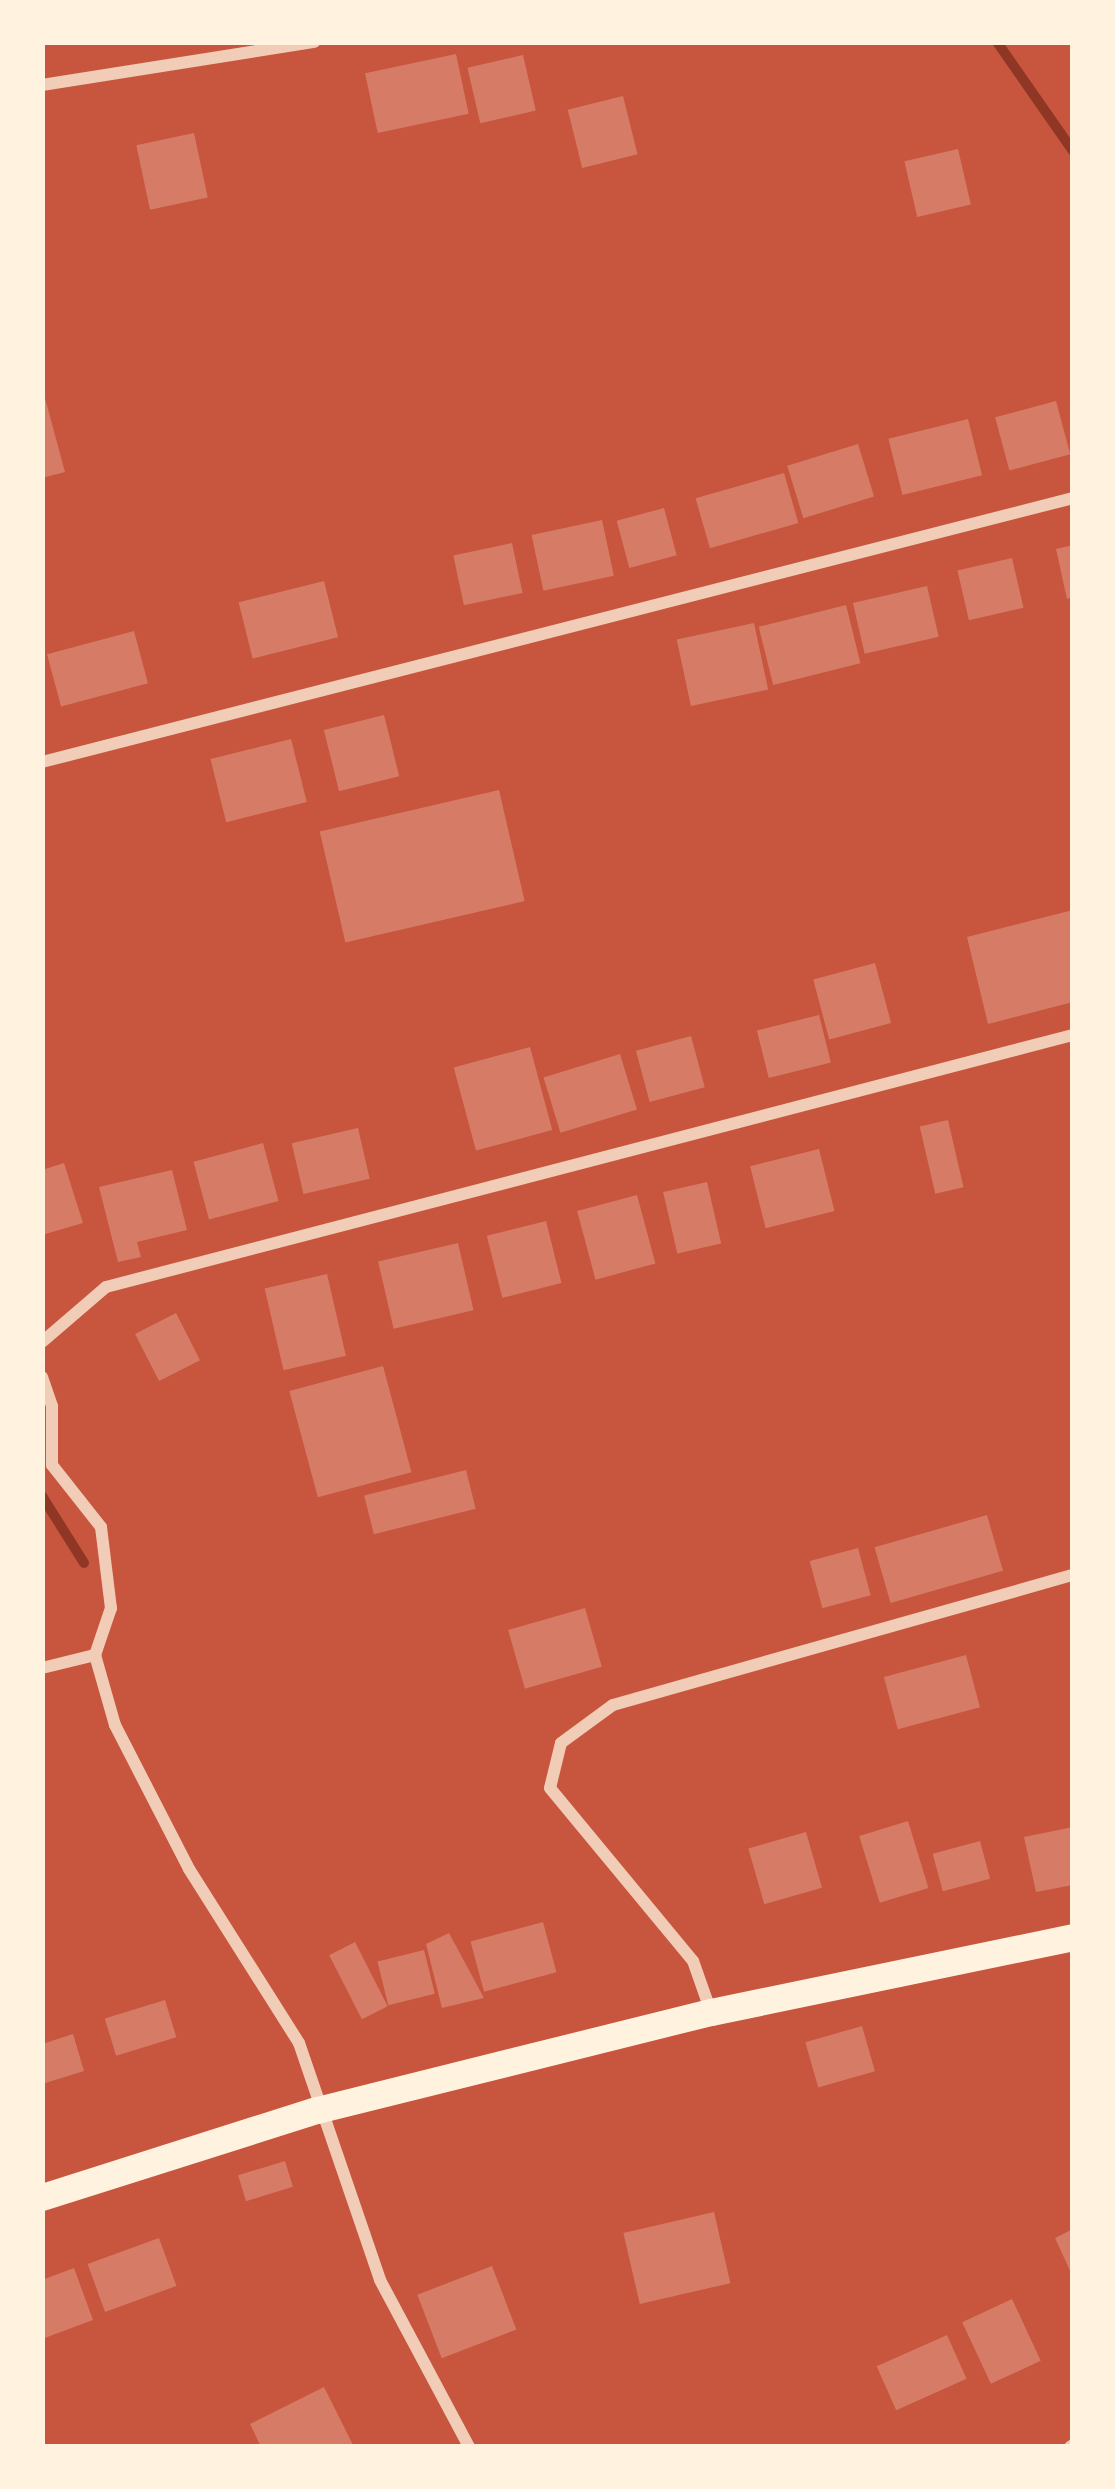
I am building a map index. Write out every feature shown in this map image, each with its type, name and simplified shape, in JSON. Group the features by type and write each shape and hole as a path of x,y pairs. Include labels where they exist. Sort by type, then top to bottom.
{"main road":[{"path":"42,2197 316,2110 711,2012 1073,1937"}],"street":[{"path":"42,85 316,42"},
{"path":"42,762 1073,498"},
{"path":"42,1342 106,1287 1073,1035"},
{"path":"42,1377 52,1406 52,1465 101,1526 111,1608 95,1654 115,1725 189,1869 299,2043 316,2110 380,2280 469,2447"},
{"path":"711,2012 693,1961 550,1788 561,1743 613,1705 1073,1575"},
{"path":"42,1668 95,1654"}],"building":[{"path":"456,54 469,114 378,133 365,73"},
{"path":"523,55 536,111 480,123 467,68"},
{"path":"623,96 638,154 582,168 568,110"},
{"path":"194,133 208,198 150,210 136,145"},
{"path":"958,149 971,205 917,217 904,161"},
{"path":"42,387 65,472 42,478"},
{"path":"1056,401 1070,454 1009,470 995,417"},
{"path":"968,419 982,475 902,495 888,439"},
{"path":"858,444 874,497 803,518 787,466"},
{"path":"784,473 798,523 710,548 696,498"},
{"path":"664,508 677,555 629,568 617,521"},
{"path":"602,520 614,576 543,591 532,535"},
{"path":"512,543 523,593 464,605 453,555"},
{"path":"1073,545 1073,597 1067,599 1056,549"},
{"path":"1012,558 1023,608 969,620 957,571"},
{"path":"324,581 338,637 253,659 239,602"},
{"path":"927,586 939,637 865,654 853,603"},
{"path":"846,605 861,663 773,685 759,627"},
{"path":"754,623 768,690 691,706 677,639"},
{"path":"134,631 148,683 61,706 47,654"},
{"path":"384,715 399,776 339,791 324,730"},
{"path":"291,739 307,802 226,822 210,759"},
{"path":"499,790 525,901 345,942 320,831"},
{"path":"1073,910 1073,1002 988,1024 967,937"},
{"path":"875,963 891,1023 829,1039 813,980"},
{"path":"819,1015 831,1063 769,1078 757,1030"},
{"path":"691,1036 705,1087 650,1102 636,1051"},
{"path":"530,1047 552,1130 476,1151 454,1067"},
{"path":"620,1054 637,1109 560,1133 543,1077"},
{"path":"948,1120 964,1187 935,1194 920,1127"},
{"path":"358,1128 370,1179 303,1194 292,1143"},
{"path":"263,1143 279,1201 209,1220 193,1162"},
{"path":"819,1149 834,1211 766,1228 750,1166"},
{"path":"64,1163 83,1223 42,1235 42,1170"},
{"path":"172,1170 187,1230 137,1242 141,1257 118,1262 99,1187"},
{"path":"707,1182 721,1243 677,1254 663,1192"},
{"path":"637,1195 655,1264 595,1280 577,1211"},
{"path":"546,1221 561,1283 502,1298 487,1236"},
{"path":"458,1243 474,1310 394,1329 378,1261"},
{"path":"327,1274 346,1356 284,1370 265,1288"},
{"path":"176,1313 200,1360 159,1381 135,1334"},
{"path":"383,1366 411,1472 318,1497 289,1391"},
{"path":"466,1470 476,1509 374,1534 364,1495"},
{"path":"987,1515 1003,1571 891,1603 875,1547"},
{"path":"858,1548 871,1595 822,1608 810,1561"},
{"path":"585,1608 602,1667 525,1689 508,1630"},
{"path":"966,1655 980,1707 898,1729 884,1677"},
{"path":"908,1821 928,1888 880,1903 859,1836"},
{"path":"1073,1827 1073,1885 1036,1892 1024,1837"},
{"path":"806,1832 822,1888 764,1904 748,1849"},
{"path":"980,1841 990,1879 943,1891 933,1854"},
{"path":"543,1922 556,1972 484,1992 471,1941"},
{"path":"449,1933 484,1998 442,2008 426,1944"},
{"path":"355,1942 388,2006 362,2019 329,1955"},
{"path":"424,1950 435,1994 388,2005 377,1962"},
{"path":"165,2000 176,2037 116,2056 105,2018"},
{"path":"862,2026 875,2071 818,2087 805,2042"},
{"path":"73,2034 84,2071 42,2084 42,2044"},
{"path":"285,2161 293,2187 246,2201 238,2175"},
{"path":"714,2212 730,2283 640,2304 623,2233"},
{"path":"1073,2229 1073,2277 1055,2238"},
{"path":"159,2238 176,2286 105,2312 88,2264"},
{"path":"492,2266 516,2329 442,2358 417,2295"},
{"path":"74,2268 93,2320 42,2339 42,2280"},
{"path":"1012,2299 1041,2361 991,2384 962,2322"},
{"path":"947,2335 967,2379 896,2410 877,2366"},
{"path":"324,2387 354,2447 261,2447 250,2424"}],"waterway":[{"path":"997,42 1073,151"},
{"path":"42,1496 84,1563"}]}
